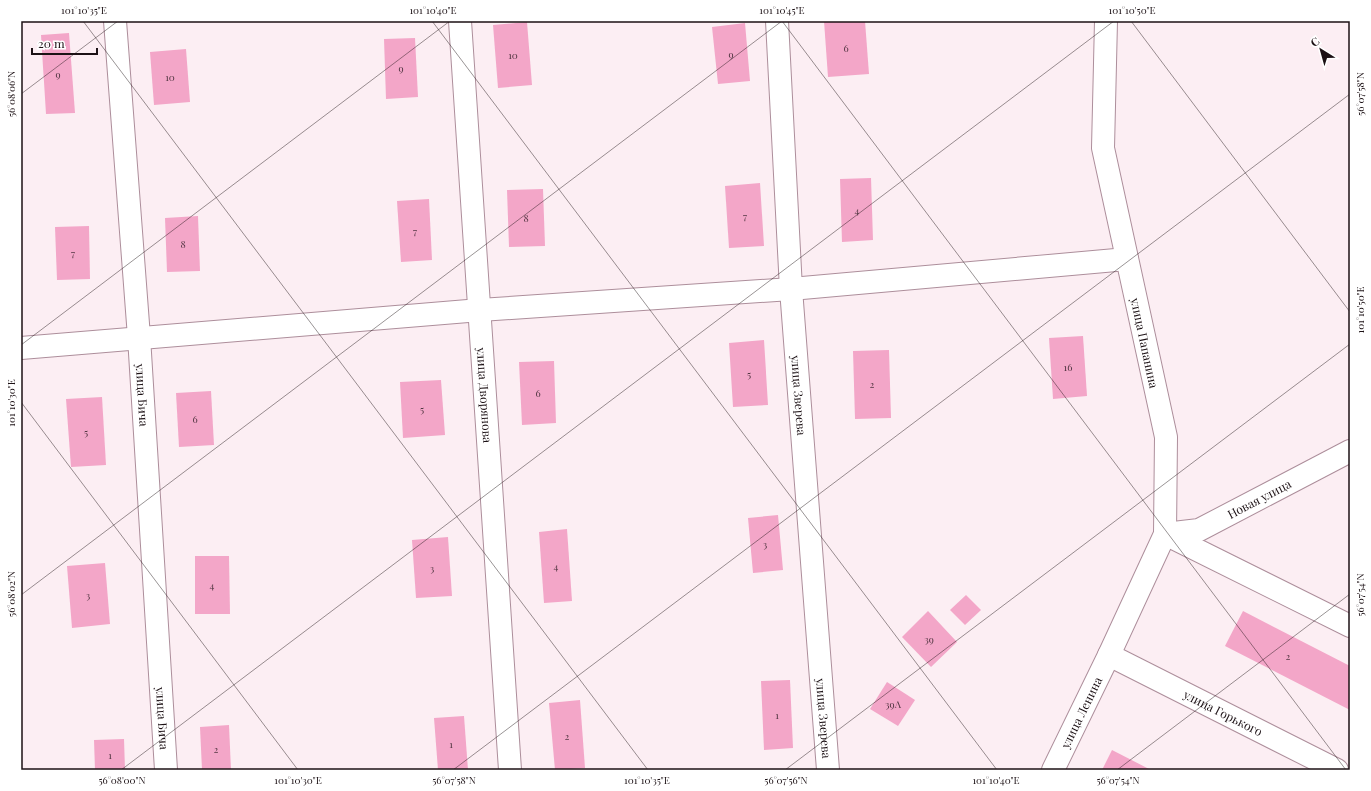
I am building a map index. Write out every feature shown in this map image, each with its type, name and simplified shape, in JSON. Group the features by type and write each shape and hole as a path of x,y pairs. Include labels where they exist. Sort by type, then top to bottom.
{"street":[{"name":"улица Бича","path":"115,21 139,337 166,770"},
{"name":"улица Дворянова","path":"460,21 510,770"},
{"name":"улица Зверева","path":"777,21 791,289 828,770"},
{"name":"улица Папанина","path":"1106,21 1103,148 1166,437 1164,534 1109,655"},
{"path":"21,348 139,337 480,310 791,289 1127,259"},
{"name":"Новая улица","path":"1164,534 1199,530 1350,450"},
{"path":"1164,534 1350,626"},
{"name":"улица Ленина","path":"1053,770 1109,655"},
{"name":"улица Горького","path":"1109,655 1337,770"}],"building":[{"path":"824,21 865,21 869,74 828,77"},
{"path":"527,22 532,85 498,88 493,25"},
{"path":"745,23 750,81 718,84 712,27"},
{"path":"69,33 75,113 46,114 41,35"},
{"path":"415,38 418,97 386,99 384,39"},
{"path":"186,49 190,102 154,105 150,52"},
{"path":"871,178 873,240 842,242 840,179"},
{"path":"760,183 764,246 729,248 725,186"},
{"path":"543,189 545,246 509,247 507,190"},
{"path":"429,199 432,260 401,262 397,201"},
{"path":"198,216 200,271 167,272 165,218"},
{"path":"89,226 90,279 57,280 55,227"},
{"path":"1083,336 1087,396 1053,399 1049,338"},
{"path":"764,340 768,405 733,407 729,343"},
{"path":"889,350 891,418 855,419 853,351"},
{"path":"554,361 556,423 522,425 519,362"},
{"path":"441,380 445,435 403,438 400,382"},
{"path":"211,391 214,445 179,447 176,393"},
{"path":"102,397 106,465 71,467 66,399"},
{"path":"778,515 783,570 753,573 748,518"},
{"path":"567,529 572,601 544,603 539,532"},
{"path":"448,537 452,596 416,598 412,540"},
{"path":"195,556 229,556 230,614 195,614"},
{"path":"105,563 110,624 72,628 67,566"},
{"path":"966,595 981,610 965,625 950,610"},
{"path":"928,611 957,642 931,667 902,637"},
{"path":"1243,611 1350,666 1350,710 1225,646"},
{"path":"790,680 793,748 764,750 761,681"},
{"path":"887,682 915,700 898,726 870,709"},
{"path":"580,700 585,768 555,770 549,703"},
{"path":"464,716 468,770 438,770 434,718"},
{"path":"229,725 231,770 202,770 200,727"},
{"path":"124,739 125,770 95,770 94,740"},
{"path":"1112,750 1151,770 1102,770"}]}
